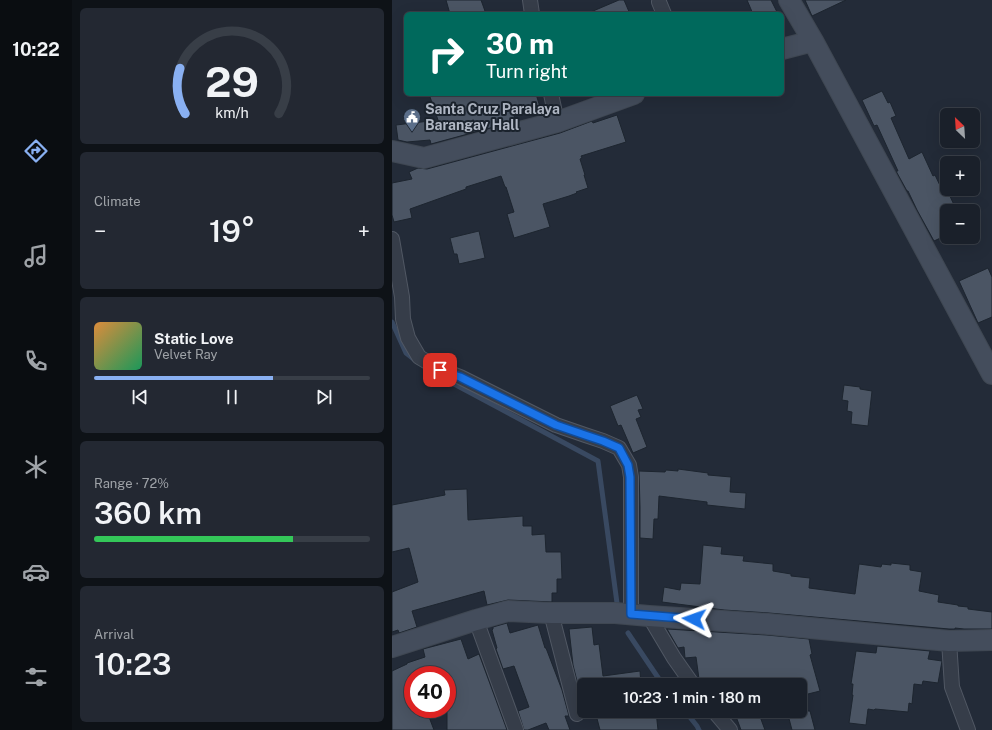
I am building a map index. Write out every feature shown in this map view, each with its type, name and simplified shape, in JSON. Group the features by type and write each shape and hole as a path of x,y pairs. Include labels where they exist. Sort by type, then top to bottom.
{"main road":[{"path":"789,0 813,41 992,374"},
{"path":"784,48 813,41"},
{"path":"392,151 424,158 557,122 628,96"},
{"path":"392,647 508,611 640,615 768,624 949,642 992,640"}],"street":[{"path":"530,0 532,12"},
{"path":"551,96 557,122"},
{"path":"392,239 402,297 403,319 408,338 419,357 440,370 460,377 556,425 619,448 628,465 630,477 640,615 688,678"},
{"path":"551,613 577,714"},
{"path":"476,620 516,730"},
{"path":"949,642 952,687 968,730"},
{"path":"720,718 730,730"}],"building":[{"path":"446,0 481,0 485,11 482,12 449,12"},
{"path":"619,0 624,0 629,12 591,12"},
{"path":"747,0 771,0 777,12 752,12"},
{"path":"805,0 846,0 812,16"},
{"path":"882,91 888,103 890,102 896,116 891,118 909,159 922,152 933,176 935,175 940,186 940,196 950,196 954,204 940,204 940,238 934,241 896,171 898,171 877,125 874,126 862,100"},
{"path":"430,96 537,96 540,107 514,116 516,121 431,144 430,140 407,142 398,140 396,125 438,120"},
{"path":"617,115 626,142 581,156 582,158 580,159 588,188 543,204 550,227 514,238 507,214 514,212 501,176 466,187 466,189 410,209 412,218 394,222 392,215 392,183 412,179 409,172 418,168 427,169 560,133 592,121 593,123"},
{"path":"479,231 485,258 459,264 457,254 454,254 450,238"},
{"path":"988,268 992,277 992,317 978,323 959,281"},
{"path":"844,385 860,387 860,389 872,391 868,426 851,424 852,412 847,411 848,401 842,400"},
{"path":"637,395 643,409 638,410 641,417 636,419 647,447 633,453 621,425 618,426 610,406"},
{"path":"678,469 708,473 708,475 731,477 730,492 746,493 745,509 707,505 707,502 659,496 658,519 654,519 653,539 640,538 639,471 665,472 666,470 678,471"},
{"path":"467,489 468,520 523,516 523,526 532,526 532,535 545,534 546,552 561,552 562,579 557,579 557,593 552,593 552,602 508,600 487,605 484,591 412,611 417,627 399,633 398,630 392,632 392,592 418,582 409,548 392,552 392,505 445,495 444,490"},
{"path":"703,545 722,547 721,554 744,556 743,561 773,564 773,571 791,574 791,576 810,578 809,588 855,594 859,564 881,567 882,564 891,565 891,563 910,565 910,570 922,572 919,591 939,595 938,602 968,607 968,609 992,612 992,629 949,629 724,610 662,602 664,587 680,590 681,583 700,584"},
{"path":"507,623 510,633 538,625 545,648 562,690 569,716 565,716 570,730 549,730 546,723 528,730 524,730 518,711 529,707 514,666 503,669 496,649 492,630 493,627"},
{"path":"592,627 594,645 599,644 603,676 640,671 640,678 577,678 577,681 573,665 569,629"},
{"path":"667,629 809,639 812,654 810,655 820,691 807,694 807,678 699,678 696,657 685,658 684,647 678,648"},
{"path":"461,639 468,659 479,654 507,730 447,730 447,718 456,718 456,666 404,666 404,718 429,718 434,730 392,730 392,671 407,663 425,657 423,649"},
{"path":"877,646 930,651 928,659 942,661 938,683 923,681 922,685 914,684 912,704 909,703 908,712 868,709 866,725 849,723 853,695 853,684 851,684 856,651 876,653"},
{"path":"807,711 810,711 815,730 792,730 789,718 807,718"},
{"path":"597,718 657,718 658,730 600,730"},
{"path":"737,718 761,718 765,730 741,730"}],"waterway":[{"path":"392,322 406,353 415,360"},
{"path":"441,377 598,461 617,603"},
{"path":"628,633 658,678"},
{"path":"691,718 699,730"}],"place":[{"name":"Santa Cruz Paralaya Barangay Hall","path":"412,132"}],"route":[{"path":"440,370 460,377 556,425 619,448 628,465 630,477 631,614 694,619"}]}
